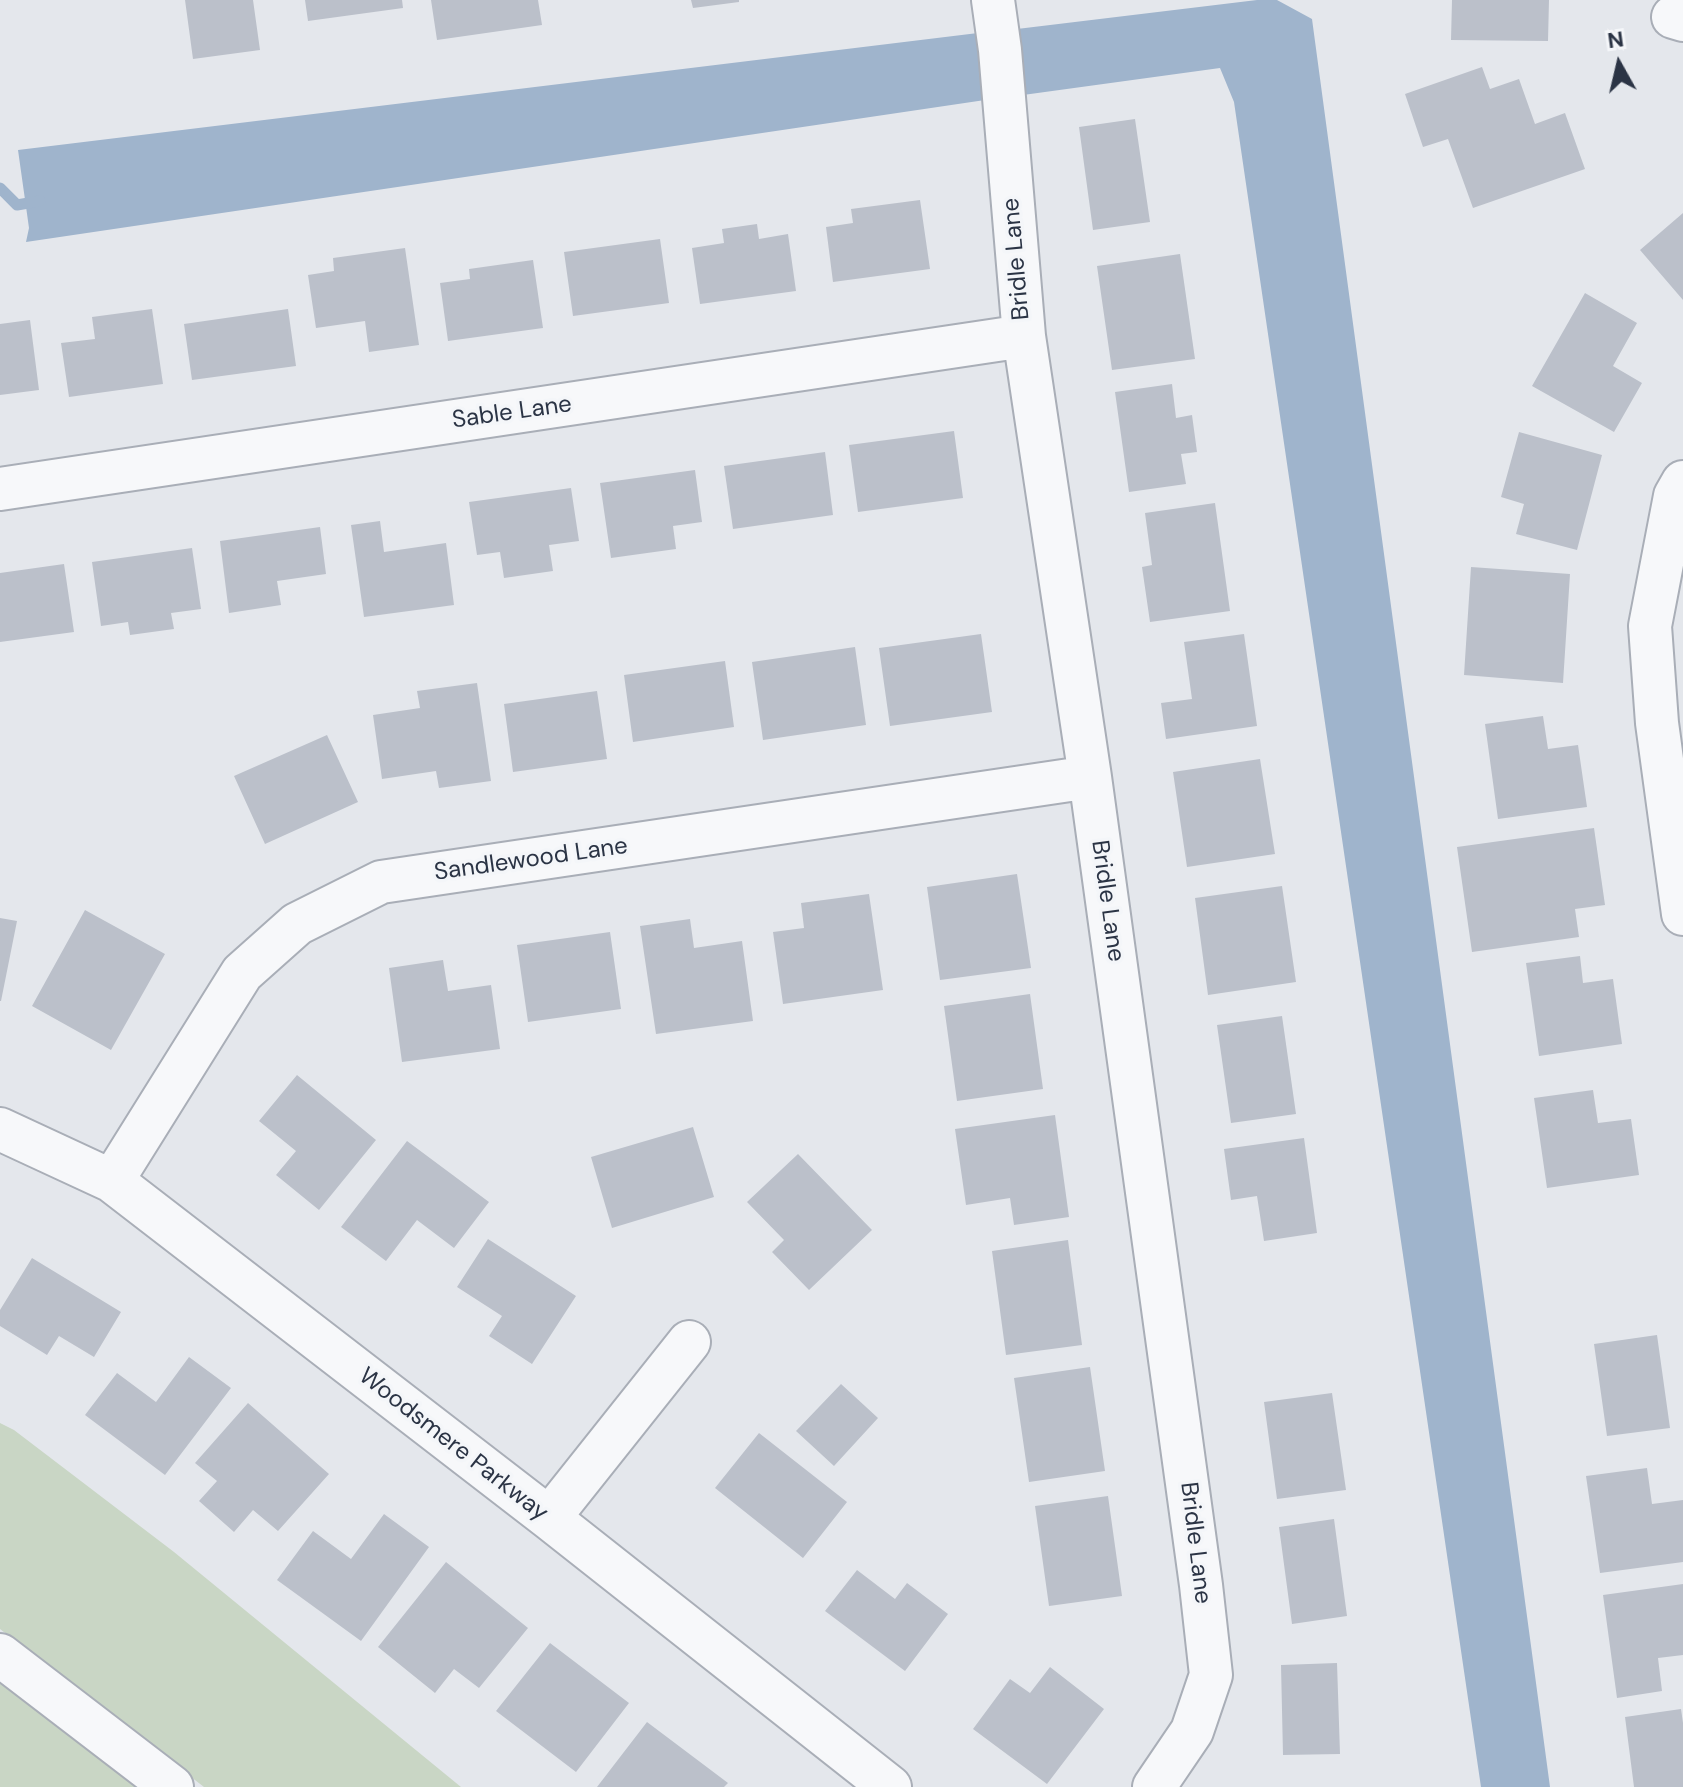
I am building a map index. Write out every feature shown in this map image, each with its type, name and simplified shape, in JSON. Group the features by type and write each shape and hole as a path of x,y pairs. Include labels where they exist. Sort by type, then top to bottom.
{"street":[{"name":"Bridle Lane","path":"993,0 1024,336 1090,777 1211,1675 1192,1731 1154,1787"},
{"name":"Sable Lane","path":"0,489 1024,336"},
{"path":"1683,482 1675,496 1650,626 1657,723 1683,914"},
{"name":"Sandlewood Lane","path":"112,1181 242,973 297,924 381,882 1090,777"},
{"name":"Woodsmere Parkway","path":"0,1129 112,1181 549,1518 890,1787"},
{"path":"549,1518 689,1342"},
{"path":"0,1655 172,1787"}],"green space":[{"path":"0,1423 14,1430 174,1552 461,1787 204,1787 0,1629"},
{"path":"0,1681 139,1787 0,1787"}],"water":[{"path":"1277,0 1312,19 1550,1787 1481,1787 1234,102 1220,68 1023,95 1017,29"},
{"path":"978,33 985,100 26,242 29,228 18,150"}],"building":[{"path":"185,0 253,0 260,50 193,59"},
{"path":"305,0 402,0 403,8 308,21"},
{"path":"431,0 538,0 542,25 437,40"},
{"path":"691,0 739,0 739,2 693,8"},
{"path":"1452,0 1549,0 1548,41 1451,40"},
{"path":"1482,67 1490,89 1519,79 1535,124 1565,113 1585,169 1473,208 1448,139 1423,147 1405,94"},
{"path":"1135,119 1150,222 1093,230 1079,127"},
{"path":"920,200 930,269 833,282 826,227 853,223 851,209"},
{"path":"1683,213 1683,300 1640,250"},
{"path":"757,224 759,239 788,234 796,291 700,304 692,248 724,243 722,229"},
{"path":"660,239 669,303 573,316 564,252"},
{"path":"405,248 419,345 369,352 365,321 316,328 308,275 334,271 333,258"},
{"path":"1180,254 1195,359 1112,370 1097,266"},
{"path":"533,260 543,328 448,341 440,283 470,279 469,269"},
{"path":"1585,293 1637,323 1613,366 1642,383 1614,432 1532,386"},
{"path":"152,309 163,384 69,397 61,343 95,339 92,317"},
{"path":"288,309 296,366 192,380 184,324"},
{"path":"30,320 39,390 0,395 0,324"},
{"path":"1172,384 1176,418 1192,415 1197,452 1181,454 1186,484 1129,492 1115,392"},
{"path":"954,431 963,498 858,512 849,445"},
{"path":"1519,432 1602,455 1577,550 1516,534 1524,504 1501,497"},
{"path":"825,452 833,515 733,529 724,466"},
{"path":"695,470 702,522 673,526 676,549 611,558 600,483"},
{"path":"571,488 579,541 549,545 553,571 504,578 500,552 477,555 469,502"},
{"path":"1215,503 1230,611 1150,622 1142,567 1152,565 1145,513"},
{"path":"380,521 384,552 446,543 454,605 364,617 351,525"},
{"path":"320,527 326,574 277,581 281,605 229,613 220,541"},
{"path":"192,548 201,609 171,613 174,629 130,635 128,622 101,626 92,562"},
{"path":"64,564 74,632 0,642 0,573"},
{"path":"1471,567 1570,574 1563,683 1464,675"},
{"path":"981,634 992,712 890,726 879,648"},
{"path":"1244,634 1257,726 1166,739 1161,703 1192,699 1184,642"},
{"path":"855,647 866,725 763,740 752,662"},
{"path":"725,661 734,727 633,742 624,675"},
{"path":"477,683 491,781 439,788 436,771 382,779 373,715 420,708 417,691"},
{"path":"597,691 607,759 513,772 504,704"},
{"path":"1543,716 1548,749 1578,745 1587,807 1498,819 1485,724"},
{"path":"327,735 358,802 265,844 234,776"},
{"path":"1260,759 1275,854 1187,867 1173,772"},
{"path":"1594,828 1605,905 1575,909 1579,937 1472,952 1457,847"},
{"path":"1017,874 1031,968 940,980 927,887"},
{"path":"1282,886 1296,982 1208,995 1195,898"},
{"path":"869,894 883,990 783,1004 773,932 804,928 801,903"},
{"path":"85,910 165,954 111,1050 32,1006"},
{"path":"0,918 17,921 1,1001 0,1001"},
{"path":"690,919 694,948 742,941 753,1021 656,1034 640,926"},
{"path":"610,932 621,1009 528,1022 517,945"},
{"path":"1580,956 1583,983 1613,979 1622,1044 1539,1056 1526,963"},
{"path":"443,960 448,991 491,985 500,1049 402,1062 389,968"},
{"path":"1030,994 1043,1089 957,1101 944,1006"},
{"path":"1282,1016 1296,1114 1231,1123 1217,1025"},
{"path":"297,1075 376,1140 319,1210 276,1175 296,1151 259,1121"},
{"path":"1593,1090 1598,1123 1631,1119 1639,1175 1547,1188 1534,1098"},
{"path":"1055,1115 1069,1217 1014,1225 1010,1198 966,1205 955,1129"},
{"path":"693,1127 714,1197 612,1228 591,1157"},
{"path":"1304,1138 1317,1233 1264,1241 1257,1196 1231,1200 1224,1149"},
{"path":"407,1141 489,1202 454,1248 417,1220 386,1261 341,1227"},
{"path":"798,1154 872,1230 809,1290 772,1252 784,1240 747,1202"},
{"path":"488,1239 576,1296 532,1364 489,1336 502,1316 457,1287"},
{"path":"1068,1240 1082,1345 1006,1355 992,1251"},
{"path":"32,1258 121,1312 94,1357 59,1336 47,1355 0,1326 0,1310"},
{"path":"1657,1335 1670,1428 1607,1436 1594,1344"},
{"path":"189,1357 231,1388 165,1475 85,1415 117,1373 156,1402"},
{"path":"1090,1367 1105,1471 1029,1482 1014,1378"},
{"path":"841,1384 878,1418 834,1466 796,1431"},
{"path":"1332,1393 1346,1490 1277,1499 1264,1402"},
{"path":"248,1403 329,1474 278,1531 253,1510 234,1532 199,1501 217,1481 195,1463"},
{"path":"759,1433 847,1502 803,1558 715,1488"},
{"path":"1647,1468 1652,1504 1683,1500 1683,1562 1600,1573 1586,1476"},
{"path":"1108,1496 1122,1596 1049,1606 1035,1506"},
{"path":"384,1514 429,1547 361,1641 277,1580 313,1531 351,1559"},
{"path":"1334,1519 1347,1616 1292,1624 1279,1527"},
{"path":"446,1562 528,1628 479,1688 454,1669 435,1693 378,1647"},
{"path":"857,1570 895,1599 907,1583 948,1614 905,1671 825,1611"},
{"path":"1683,1584 1683,1655 1658,1658 1662,1691 1617,1698 1603,1595"},
{"path":"550,1643 629,1703 576,1772 496,1711"},
{"path":"1337,1663 1340,1754 1283,1755 1281,1665"},
{"path":"1050,1667 1104,1709 1047,1784 973,1729 1010,1679 1030,1693"},
{"path":"1681,1709 1683,1787 1634,1787 1625,1717"},
{"path":"647,1722 728,1783 724,1787 597,1787"}],"waterway":[{"path":"0,188 17,205 40,201"}]}
